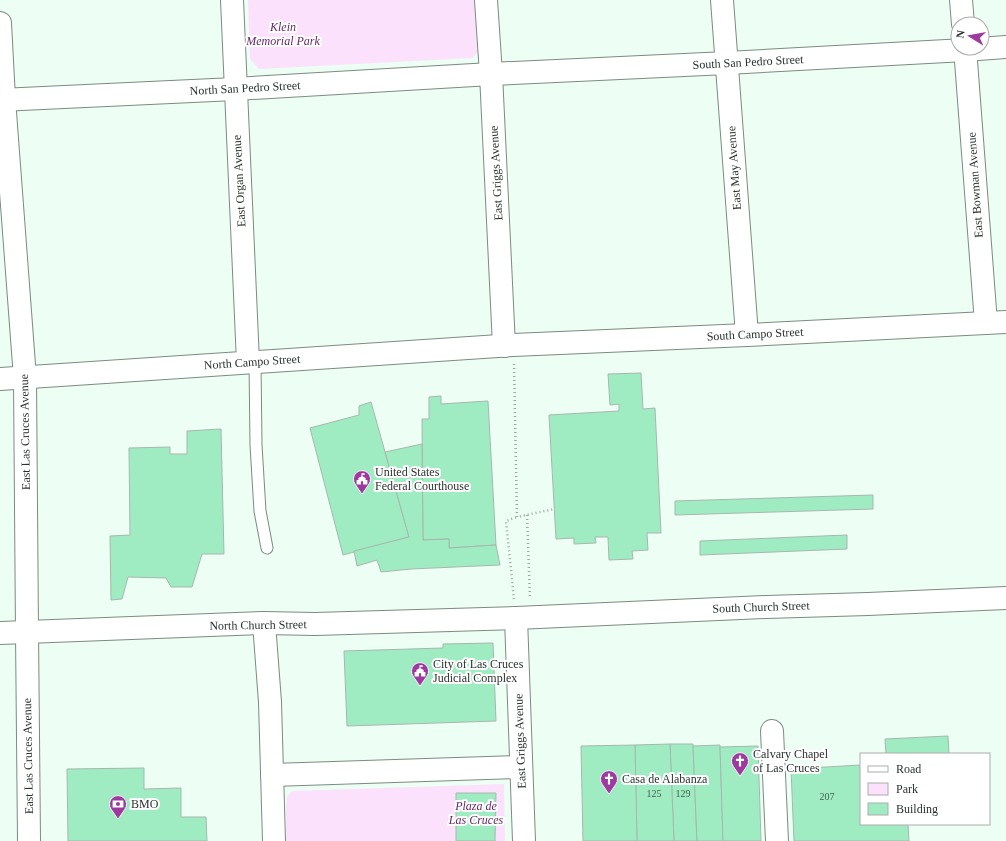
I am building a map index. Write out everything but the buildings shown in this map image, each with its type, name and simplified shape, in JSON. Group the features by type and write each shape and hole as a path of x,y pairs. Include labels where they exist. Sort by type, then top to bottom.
{"street":[{"name":"East Organ Avenue","path":"232,0 235,89 252,362"},
{"name":"East Griggs Avenue","path":"486,0 509,345"},
{"name":"East May Avenue","path":"722,0 747,335"},
{"path":"961,0 962,16"},
{"name":"East Las Cruces Avenue","path":"0,23 2,100 25,378 29,841"},
{"name":"South San Pedro Street","path":"990,48 1006,47"},
{"name":"South San Pedro Street","path":"491,74 727,63 950,50"},
{"name":"East Bowman Avenue","path":"966,56 996,322"},
{"name":"North San Pedro Street","path":"2,100 235,89 491,74"},
{"name":"South Campo Street","path":"509,345 747,335 996,322"},
{"name":"North Campo Street","path":"0,379 509,345"},
{"name":"South Church Street","path":"523,617 1006,598"},
{"name":"East Griggs Avenue","path":"523,617 521,767 524,841"},
{"name":"North Church Street","path":"0,633 264,623 315,624 523,617"},
{"path":"264,623 270,702 274,841"},
{"path":"772,731 777,841"},
{"path":"272,775 521,767"}],"lane":[{"path":"252,362 260,511 267,548"}],"path":[{"path":"509,345 517,518"},
{"path":"513,587 506,521 554,509"},
{"path":"523,617 527,515"}],"green space":[{"name":"Klein Memorial Park","path":"248,0 475,0 478,51 473,58 259,69 250,59"},
{"name":"Plaza de Las Cruces","path":"504,784 505,841 286,841 287,797 292,791"}],"place":[{"name":"United States Federal Courthouse","path":"362,494"},
{"name":"City of Las Cruces Judicial Complex","path":"420,686"},
{"name":"Calvary Chapel of Las Cruces","path":"740,776"},
{"name":"Casa de Alabanza","path":"609,794"},
{"name":"BMO","path":"118,819"}]}
